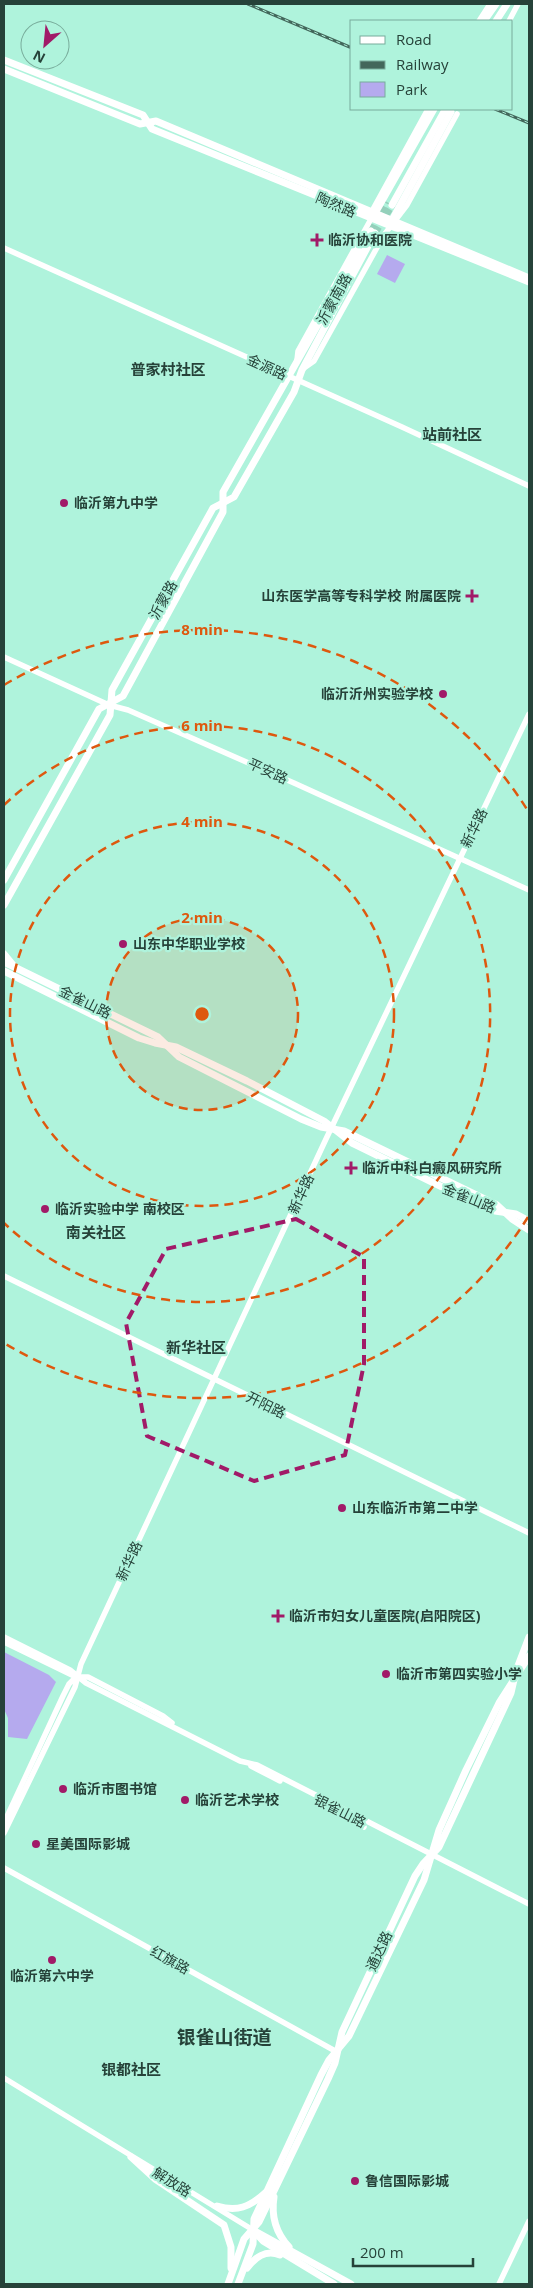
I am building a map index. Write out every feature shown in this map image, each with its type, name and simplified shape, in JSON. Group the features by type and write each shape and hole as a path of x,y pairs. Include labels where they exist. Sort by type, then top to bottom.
{"main road":[{"path":"480,20 490,4"},
{"path":"485,20 498,4"},
{"path":"490,20 498,4"},
{"path":"497,20 508,4"},
{"path":"501,20 508,4"},
{"path":"510,20 518,4"},
{"name":"陶然路","path":"4,60 143,115 152,129 371,219 392,222 529,278"},
{"name":"陶然路","path":"4,69 140,124 156,121 374,212 392,222 529,282"},
{"path":"427,110 371,219 298,351 299,368 314,361 392,222 448,111"},
{"path":"374,212 433,110"},
{"path":"390,204 448,111"},
{"name":"沂蒙南路","path":"299,368 373,232"},
{"name":"金源路","path":"4,248 299,380 529,486"},
{"name":"沂蒙路","path":"4,880 99,709 110,705 123,696 223,512 223,492 290,377 299,368"},
{"name":"沂蒙路","path":"4,905 110,714 112,690 213,508 234,498 299,380 299,368"},
{"name":"平安路","path":"4,657 110,705 128,710 279,776 529,890"},
{"name":"新华路","path":"4,1833 75,1687 76,1677 331,1128 529,714"},
{"path":"4,954 15,968"},
{"name":"金雀山路","path":"4,962 158,1037 164,1044"},
{"name":"金雀山路","path":"5,972 139,1038 155,1044 176,1047 252,1084 324,1121 352,1143 479,1205 516,1214 529,1221"},
{"name":"金雀山路","path":"502,1211 529,1230"},
{"name":"开阳路","path":"4,1276 529,1533"},
{"name":"银雀山路","path":"4,1637 70,1670 76,1677 88,1677 164,1716 172,1723 248,1764"},
{"name":"通达路","path":"238,2284 253,2244 254,2219 271,2190 320,2075 337,2052 342,2032 415,1876 439,1847 511,1693 520,1656 529,1637"},
{"name":"银雀山路","path":"4,1642 237,1760 257,1765 348,1814 529,1904"},
{"name":"通达路","path":"513,1682 529,1656"},
{"name":"新华路","path":"4,1823 63,1696 69,1684 76,1677"},
{"path":"348,1814 359,1814"},
{"path":"348,1814 364,1827"},
{"name":"红旗路","path":"4,1868 337,2052"},
{"name":"解放路","path":"4,2078 217,2206 253,2230 263,2242 334,2284"},
{"name":"解放路","path":"4,2082 85,2130 92,2131 131,2157 253,2230 293,2250 351,2284"},
{"path":"131,2157 155,2179 224,2225 231,2247 231,2274"},
{"path":"217,2206 227,2209 240,2209 255,2202 271,2190"},
{"path":"271,2190 274,2220 280,2235 293,2250"},
{"path":"499,2284 529,2221"},
{"name":"通达路","path":"228,2284 244,2239 253,2230"},
{"path":"238,2284 245,2270 259,2256 275,2253 290,2258"}],"highlighted area":[{"path":"296,1219 364,1257 364,1364 345,1455 254,1481 147,1436 126,1323 166,1249"}],"green space":[{"path":"387,255 405,264 395,283 377,274"},
{"path":"4,1652 49,1675 56,1682 27,1739 8,1737 8,1718 4,1709"}],"tunnel":[{"path":"371,231 387,202"},
{"path":"375,233 392,205"}],"railway":[{"path":"248,4 350,47"},
{"path":"497,110 529,123"}],"place":[{"name":"临沂协和医院","path":"317,240"},
{"name":"临沂第九中学","path":"64,503"},
{"name":"山东医学高等专科学校 附属医院","path":"472,596"},
{"name":"临沂沂州实验学校","path":"443,694"},
{"name":"山东中华职业学校","path":"123,944"},
{"name":"临沂中科白癜风研究所","path":"351,1168"},
{"name":"临沂实验中学 南校区","path":"45,1209"},
{"name":"山东临沂市第二中学","path":"342,1508"},
{"name":"临沂市妇女儿童医院(启阳院区)","path":"278,1616"},
{"name":"临沂市第四实验小学","path":"386,1674"},
{"name":"临沂市图书馆","path":"63,1789"},
{"name":"临沂艺术学校","path":"185,1800"},
{"name":"星美国际影城","path":"36,1844"},
{"name":"临沂第六中学","path":"52,1960"},
{"name":"鲁信国际影城","path":"355,2181"}],"district":[{"name":"普家村社区","path":"168,370"},
{"name":"站前社区","path":"452,435"},
{"name":"南关社区","path":"96,1233"},
{"name":"新华社区","path":"196,1348"},
{"name":"银雀山街道","path":"224,2037"},
{"name":"银都社区","path":"131,2070"}]}
